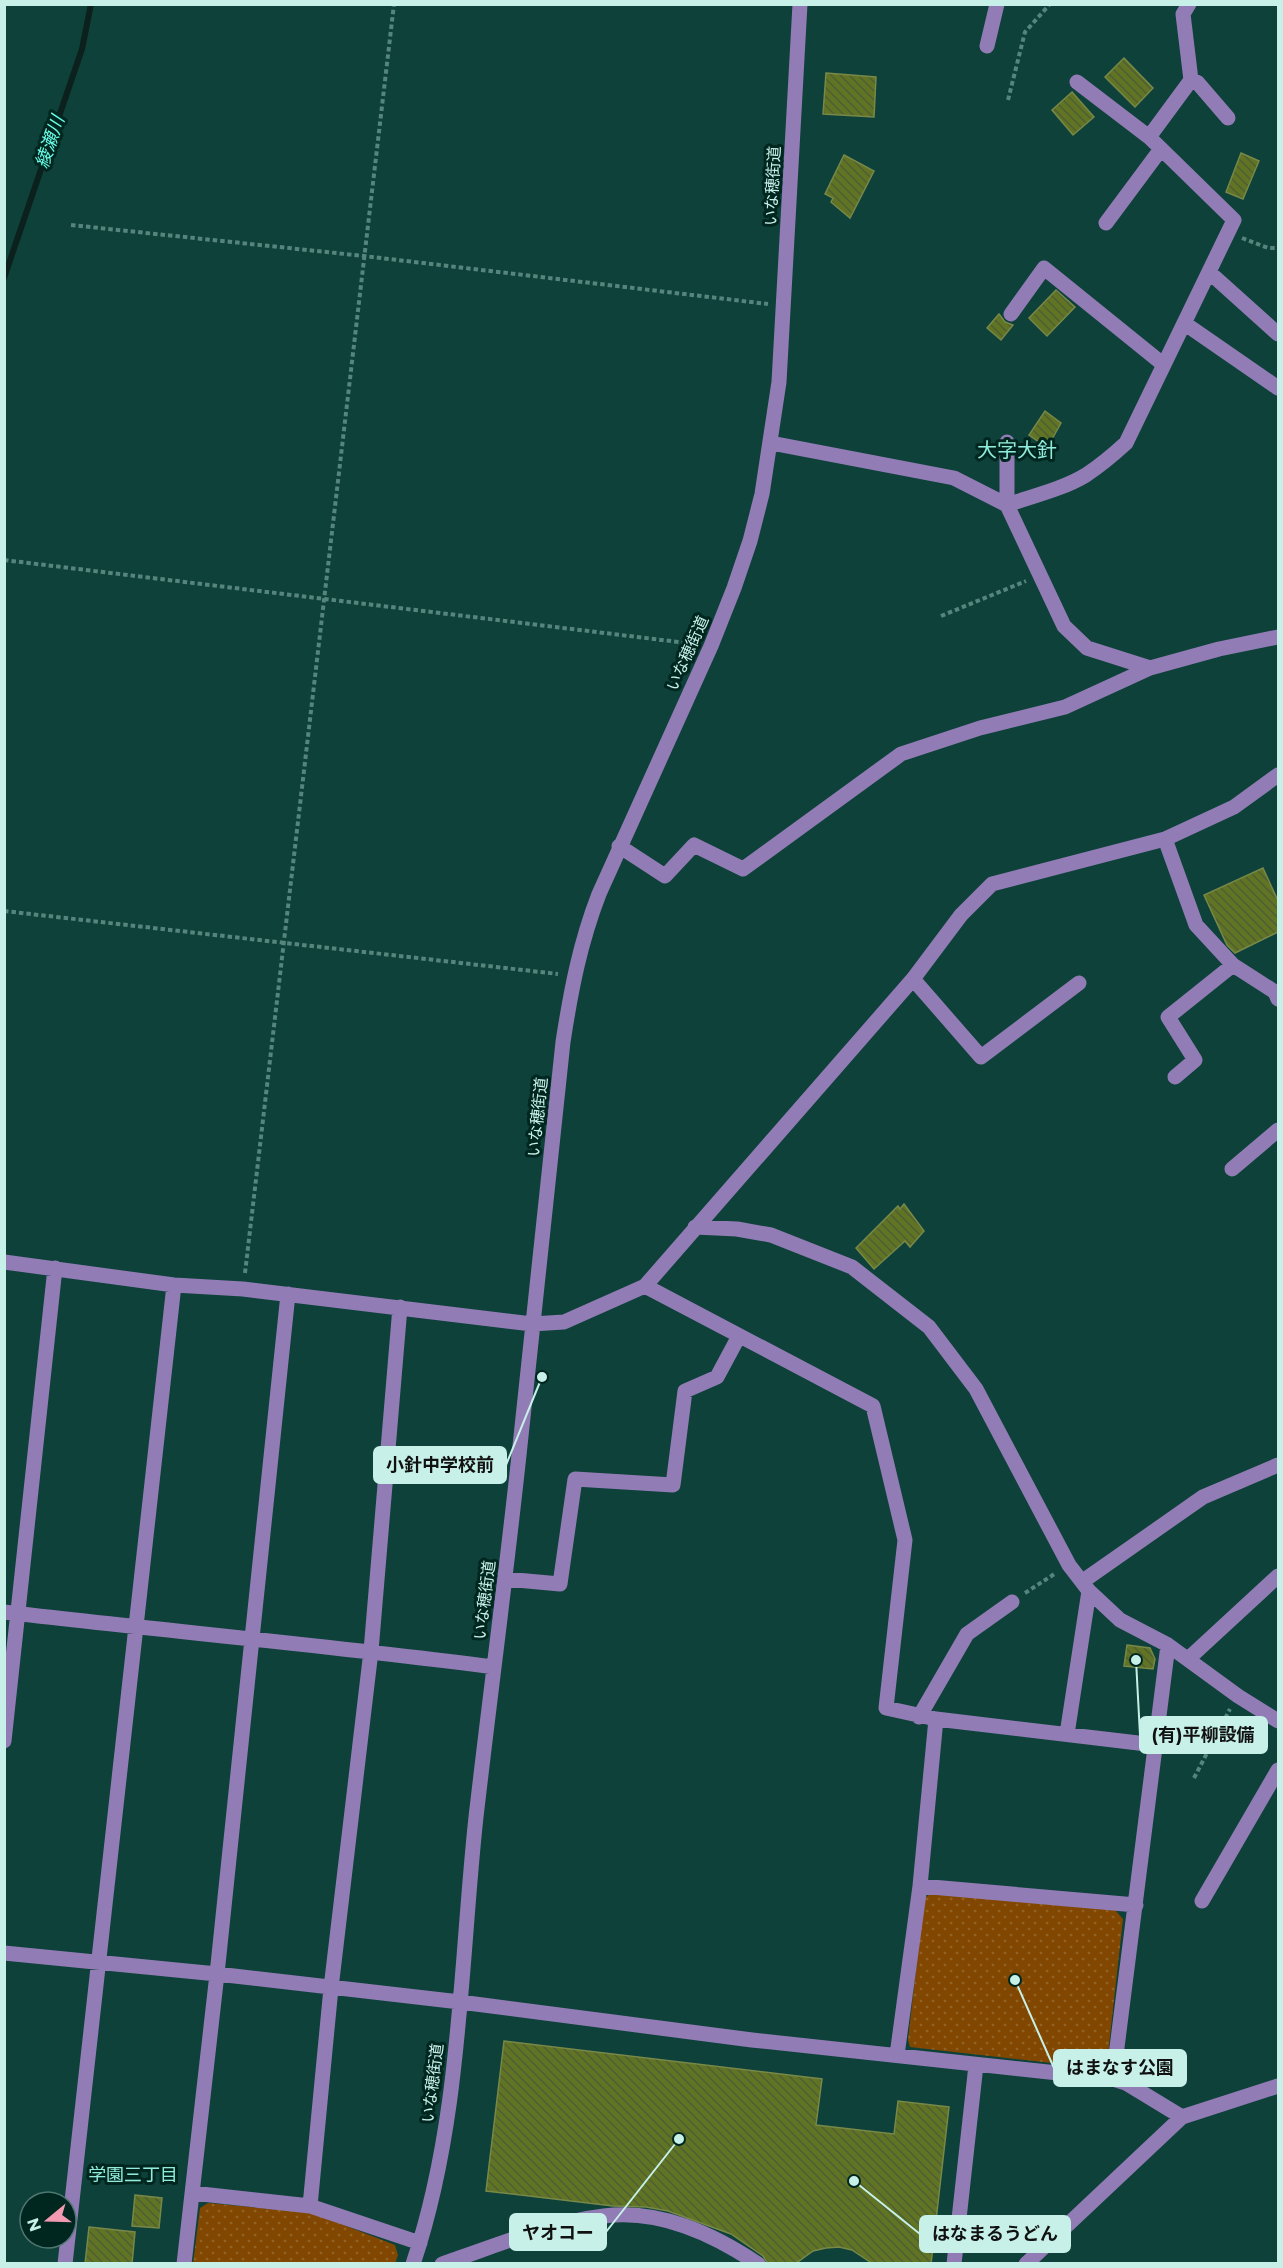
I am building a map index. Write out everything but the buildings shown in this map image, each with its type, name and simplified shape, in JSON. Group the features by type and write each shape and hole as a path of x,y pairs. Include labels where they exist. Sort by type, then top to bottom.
{"street":[{"name":"いな穂街道","path":"413,2264 440,2162 460,2002 476,1822 505,1579 563,1042 573,976 586,928 619,846 711,646 734,588 750,541 762,494 779,382 800,4"},
{"path":"987,46 997,4"},
{"path":"1149,137 1191,80 1183,14 1189,4"},
{"path":"1191,80 1197,82 1228,118"},
{"path":"771,443 954,478 1007,505 1060,487 1084,476 1126,443 1234,220 1149,137 1077,82"},
{"path":"1106,223 1161,149"},
{"path":"1011,314 1044,268 1164,365"},
{"path":"1209,272 1278,334"},
{"path":"1184,323 1278,388"},
{"path":"1007,442 1007,505 1064,626 1087,648 1150,668"},
{"path":"619,846 665,876 694,845 743,869 901,754 980,728 1065,707 1150,668 1219,649 1278,637"},
{"path":"4,1262 174,1285 243,1289 532,1324 564,1322 645,1286 914,979 961,915 992,884 1164,839 1234,807 1278,775"},
{"path":"1164,839 1196,925 1233,965 1275,992 1278,999"},
{"path":"1175,1077 1195,1060 1168,1017 1233,965"},
{"path":"914,979 981,1057 1079,983"},
{"path":"1232,1169 1278,1130"},
{"path":"695,1227 737,1229 771,1235 852,1267 929,1327 976,1389 1069,1565 1086,1586 1120,1620 1168,1645 1238,1696 1278,1721"},
{"path":"4,1741 11,1612 55,1268"},
{"path":"65,2264 135,1627 169,1348 174,1285"},
{"path":"645,1286 873,1406 905,1540 886,1708 919,1717 1155,1745"},
{"path":"184,2264 217,1974 250,1640 288,1294"},
{"path":"310,2206 331,1988 370,1651 400,1307"},
{"path":"505,1579 560,1584 575,1479 673,1485 685,1391 717,1377 739,1336"},
{"path":"1067,1734 1086,1586 1203,1497 1278,1466"},
{"path":"1188,1659 1278,1576"},
{"path":"919,1717 967,1634 1012,1602"},
{"path":"11,1612 250,1640 370,1651 494,1667"},
{"path":"1113,2079 1168,1645"},
{"path":"897,2055 920,1886 936,1719"},
{"path":"1202,1901 1278,1770"},
{"path":"920,1886 1136,1905"},
{"path":"4,1953 217,1974 460,2002 752,2040 1113,2079 1126,2083 1182,2117"},
{"path":"954,2264 976,2065"},
{"path":"1026,2264 1182,2117 1278,2086"},
{"path":"192,2193 310,2206 420,2242"},
{"path":"442,2264 567,2223 606,2216 644,2217 689,2227 726,2243 758,2264"}],"path":[{"path":"243,1289 394,4"},
{"path":"1008,100 1025,32 1050,4"},
{"path":"71,225 364,256 784,306"},
{"path":"1229,231 1268,248 1278,249"},
{"path":"4,560 711,646"},
{"path":"941,616 1041,575"},
{"path":"4,911 573,976"},
{"path":"1012,1602 1069,1565"},
{"path":"1194,1778 1238,1696"}],"shaded area":[{"path":"932,1893 1115,1910 1123,1919 1107,2063 1096,2068 910,2047 908,2040 924,1898"},
{"path":"208,2203 313,2213 395,2245 398,2255 395,2264 193,2264 200,2208"}],"waterway":[{"name":"綾瀬川","path":"4,278 82,49 91,4"}],"place":[{"name":"小針中学校前","path":"542,1377"},
{"name":"(有)平柳設備","path":"1136,1660"},
{"name":"はまなす公園","path":"1015,1980"},
{"name":"ヤオコー","path":"679,2139"},
{"name":"はなまるうどん","path":"854,2181"}],"district":[{"name":"大字大針","path":"1017,450"},
{"name":"学園三丁目","path":"133,2175"}]}
